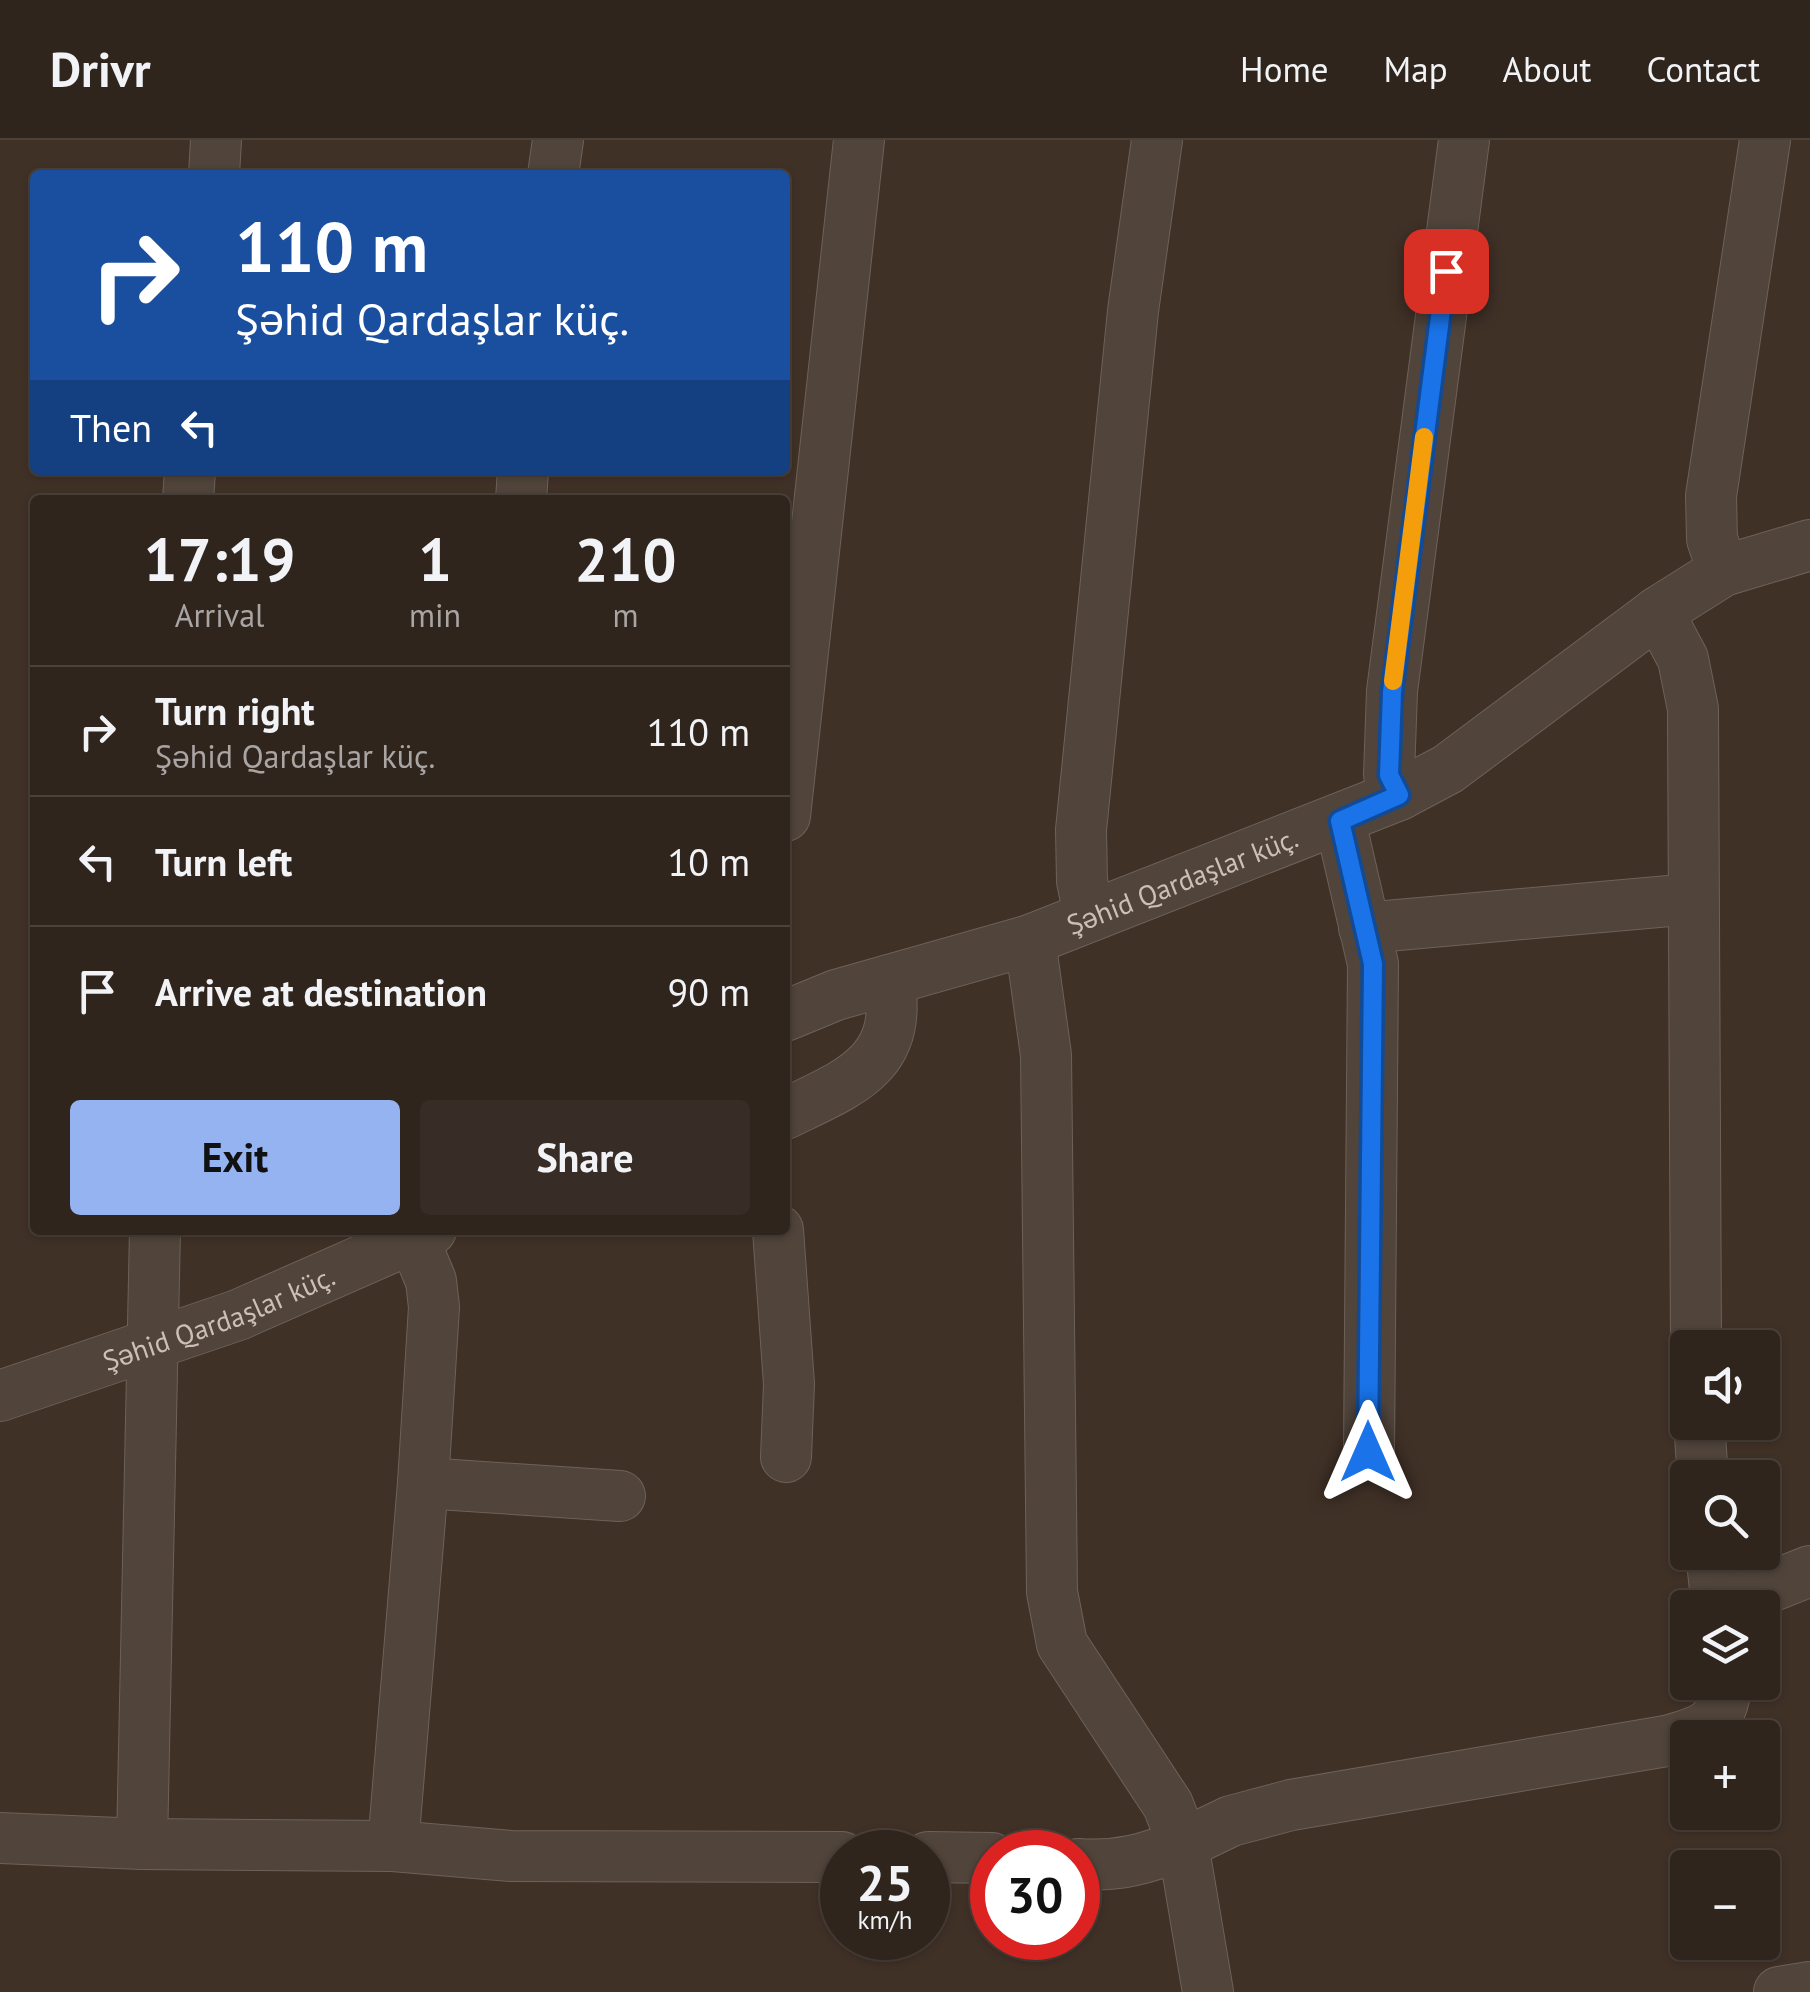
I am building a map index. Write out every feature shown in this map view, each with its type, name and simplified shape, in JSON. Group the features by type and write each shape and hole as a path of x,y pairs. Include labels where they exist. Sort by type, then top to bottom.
{"street":[{"path":"214,170 216,140"},
{"path":"555,170 558,140"},
{"path":"790,770 859,140"},
{"path":"1090,914 1082,881 1081,830 1133,311 1156,140"},
{"path":"1399,795 1389,775 1392,692 1464,140"},
{"path":"1723,571 1712,539 1711,496 1765,140"},
{"name":"Şəhid Qardaşlar küç.","path":"790,1012 1030,940 1399,795 1448,769 1658,612 1723,571 1810,546"},
{"path":"1658,612 1683,660 1693,710 1696,1330"},
{"path":"1340,821 1373,964 1368,1452"},
{"path":"1364,928 1692,899"},
{"path":"1030,940 1046,1056 1052,1592 1062,1644 1168,1805 1183,1844 1208,1992"},
{"path":"790,1112 856,1080 880,1054 894,1009 889,980"},
{"path":"142,1844 156,1235"},
{"path":"393,1846 434,1307 422,1235"},
{"name":"Şəhid Qardaşlar küç.","path":"0,1396 238,1315 422,1235"},
{"path":"778,1235 788,1384 786,1457"},
{"path":"423,1483 620,1496"},
{"path":"1762,1590 1810,1571"},
{"path":"1100,1866 1144,1860 1231,1820 1291,1805 1666,1741 1712,1725 1725,1700"},
{"path":"0,1838 142,1844 393,1846 511,1856 820,1856"},
{"path":"1778,1992 1810,1987"}],"slow traffic":[{"path":"1393,681 1424,437"}],"route":[{"path":"1368,1452 1373,964 1340,821 1399,795 1389,775 1392,692 1446,271"}]}
